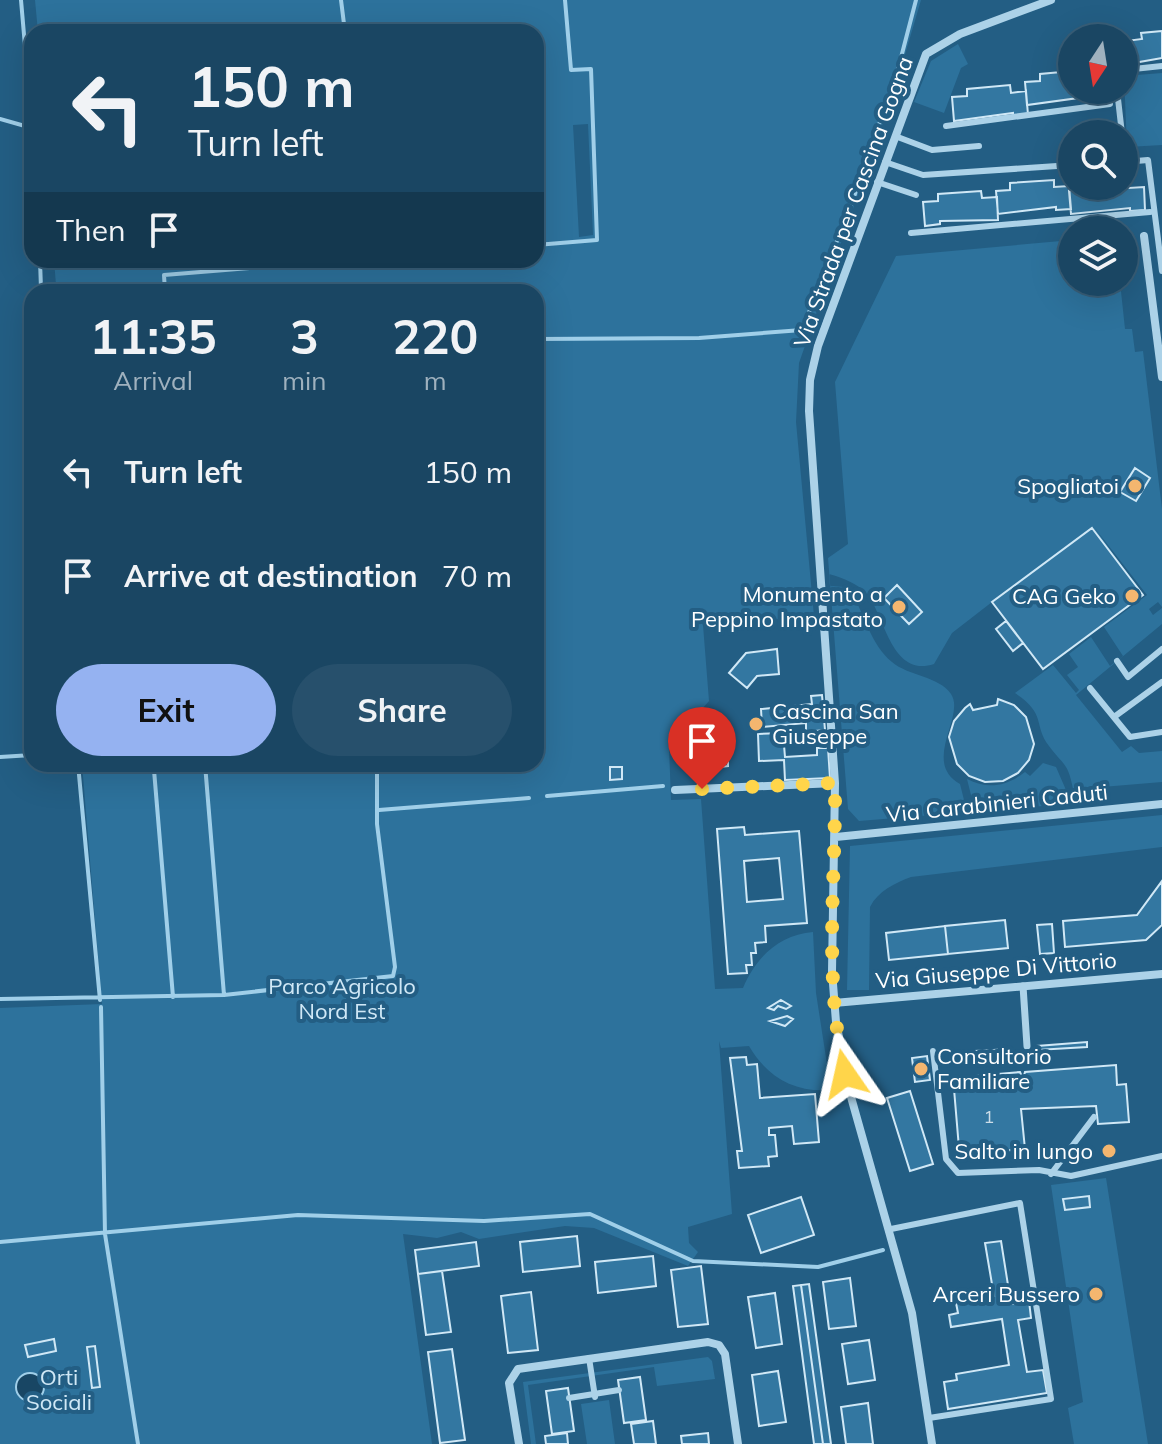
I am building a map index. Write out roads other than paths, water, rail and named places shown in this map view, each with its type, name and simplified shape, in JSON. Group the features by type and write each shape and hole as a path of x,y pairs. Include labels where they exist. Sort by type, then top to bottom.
{"street":[{"name":"Via Strada per Cascina Gogna","path":"932,1444 912,1313 891,1229 848,1086 834,1003 835,783 809,411 810,380 818,346 922,60 933,47 1051,0"},
{"path":"1144,236 1159,328 1162,377"},
{"path":"675,790 835,783"},
{"name":"Via Carabinieri Caduti","path":"836,837 1162,804"},
{"name":"Via Giuseppe Di Vittorio","path":"834,1003 1162,974"},
{"path":"1023,986 1027,1046"},
{"path":"519,1444 509,1383 514,1372 589,1358 716,1343 725,1354 738,1444"}],"lane":[{"path":"1138,69 1162,66"},
{"path":"946,126 1110,104"},
{"path":"895,136 932,150 979,146"},
{"path":"1138,161 1148,160 1162,271"},
{"path":"885,162 923,175 1058,166"},
{"path":"877,182 916,195"},
{"path":"911,233 1157,212"},
{"path":"1117,661 1128,677 1162,649"},
{"path":"1114,717 1162,682"},
{"path":"1090,688 1130,737 1162,732"},
{"path":"933,1051 946,1159 953,1169 968,1174 1039,1170 1071,1176 1162,1156"},
{"path":"1051,1174 1094,1117"},
{"path":"891,1229 1020,1203 1051,1399 929,1418"},
{"path":"589,1358 595,1397"},
{"path":"569,1398 595,1397 619,1390"}],"waterway":[{"path":"21,0 24,35"},
{"path":"341,0 344,24"},
{"path":"544,244 597,240 591,69 571,70 565,0"},
{"path":"544,339 699,338 802,330 850,208 897,73 916,0"},
{"path":"0,119 24,126"},
{"path":"40,268 41,284"},
{"path":"165,284 164,275 249,268"},
{"path":"0,757 24,756"},
{"path":"79,772 100,1000"},
{"path":"154,772 173,997"},
{"path":"206,772 224,995"},
{"path":"0,999 224,995 393,976 395,967 377,824 377,772"},
{"path":"547,796 663,786"},
{"path":"379,810 529,798"},
{"path":"101,1007 105,1234 138,1444"},
{"path":"0,1242 298,1215 484,1221 590,1214 693,1261 818,1267 883,1250"}],"place":[{"name":"Spogliatoi","path":"1135,486"},
{"name":"CAG Geko","path":"1132,596"},
{"name":"Monumento a Peppino Impastato","path":"899,607"},
{"name":"Cascina San Giuseppe","path":"756,724"},
{"name":"Consultorio Familiare","path":"921,1069"},
{"name":"Salto in lungo","path":"1109,1151"},
{"name":"Arceri Bussero","path":"1096,1294"}],"park label":[{"name":"Parco Agricolo Nord Est","path":"342,998"},
{"name":"Orti Sociali","path":"59,1390"}]}
